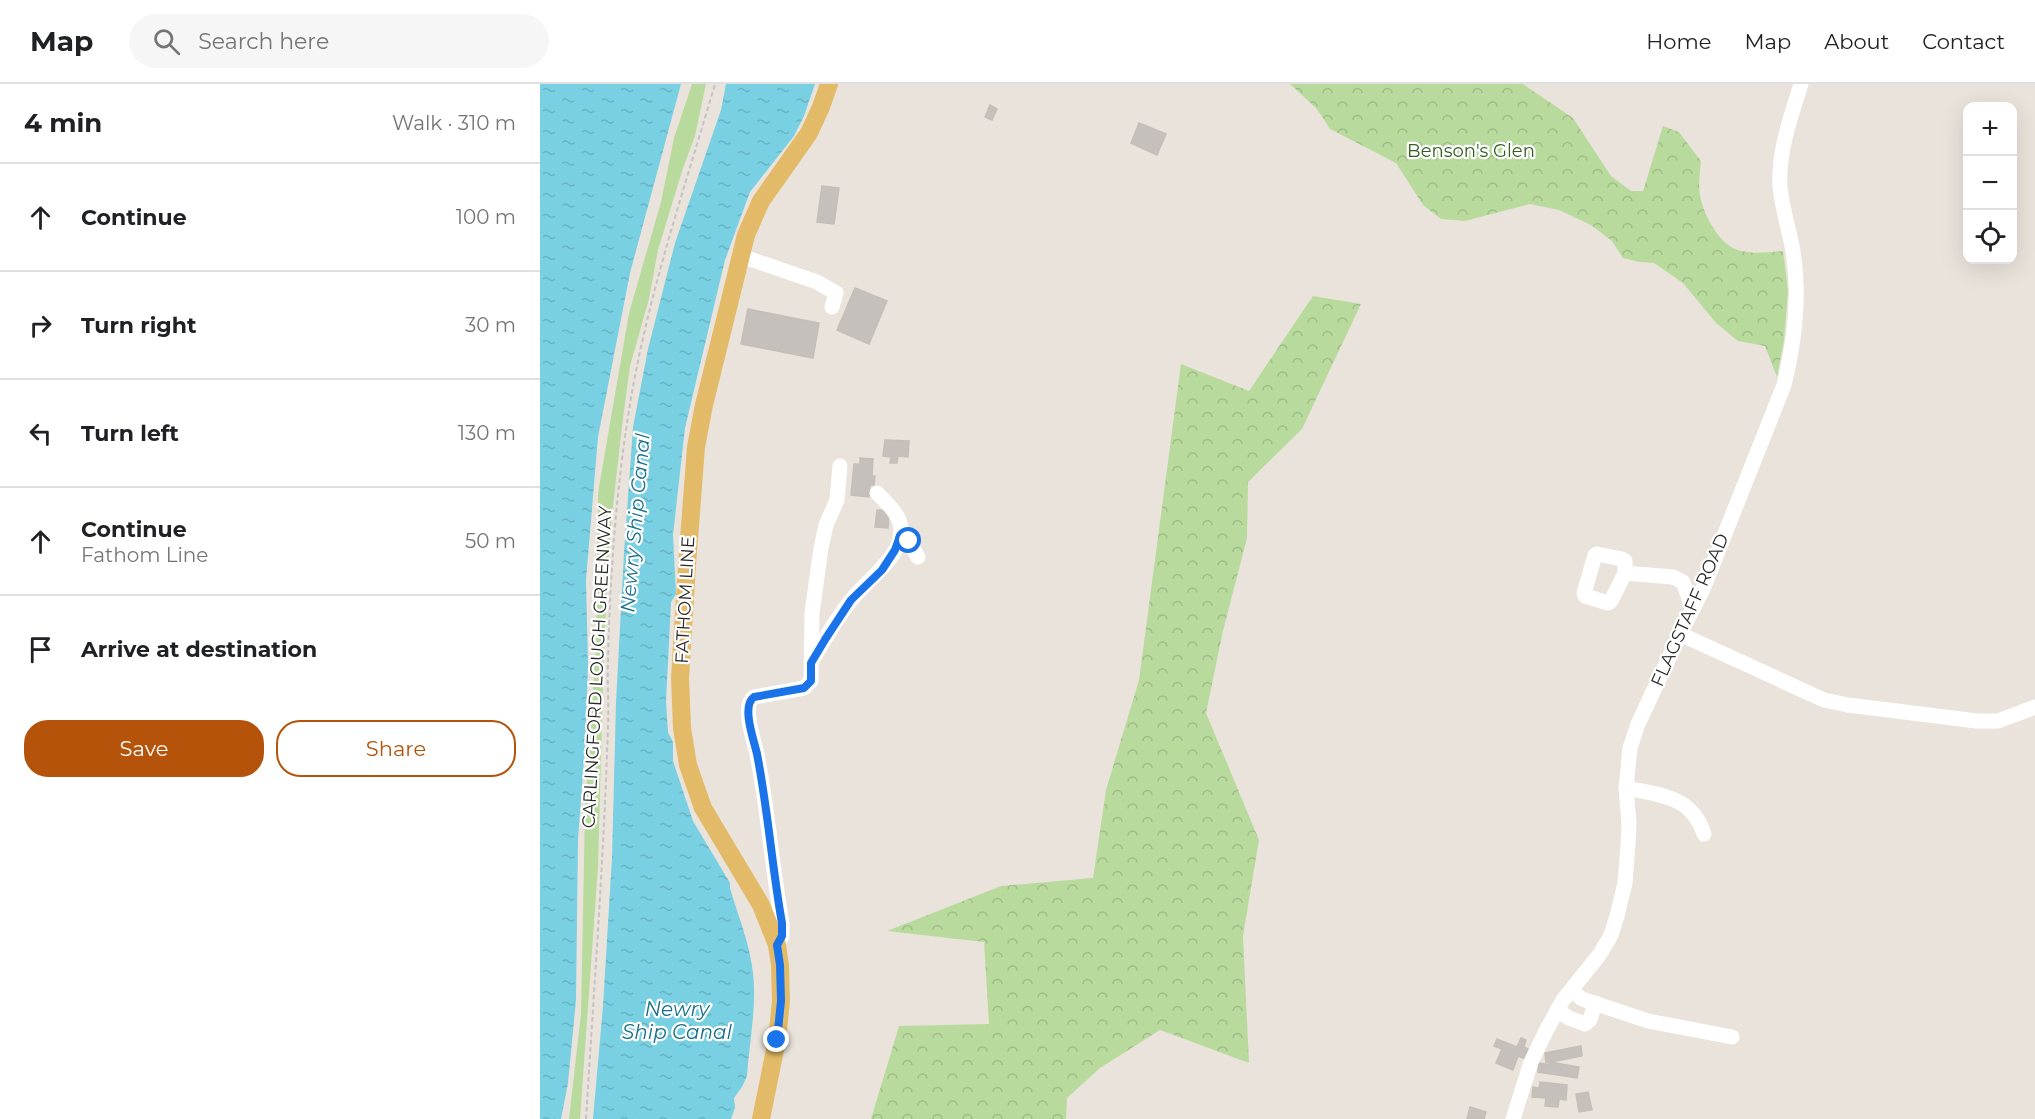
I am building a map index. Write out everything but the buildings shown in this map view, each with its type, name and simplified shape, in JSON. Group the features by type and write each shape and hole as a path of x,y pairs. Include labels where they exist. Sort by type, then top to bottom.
{"main road":[{"name":"FATHOM LINE","path":"761,1119 774,1059 781,1001 780,965 777,945 761,905 703,808 688,765 682,728 680,678 687,565 696,447 704,405 746,235 761,201 809,133 829,84"}],"street":[{"name":"FLAGSTAFF ROAD","path":"1513,1119 1531,1062 1557,1010 1600,954 1611,935 1624,883 1628,845 1626,788 1630,748 1638,724 1703,590 1784,385 1791,357 1797,283 1794,255 1780,186 1781,162 1787,128 1801,84"},
{"path":"741,256 817,282 836,293 832,307"},
{"path":"777,945 782,936 782,923 761,774 748,716 748,704 754,697 804,688 811,681 812,613 826,525 837,500 840,466"},
{"path":"811,663 851,600 882,570 900,536 899,520 891,507 877,493"},
{"path":"900,536 909,541 918,557"},
{"path":"1625,573 1680,579 1694,607"},
{"path":"1680,634 1824,700 1977,721 1998,721 2035,707"},
{"path":"1626,788 1676,799 1692,809 1701,823 1704,834"},
{"path":"1571,990 1582,999 1648,1021 1732,1037"},
{"path":"1557,1010 1585,1024 1590,1020 1595,1003"}],"path":[{"name":"CARLINGFORD LOUGH GREENWAY","path":"586,1119 595,993 608,723 612,563 622,465 639,351 663,257 715,84"}],"green space":[{"path":"692,84 706,84 695,136 658,250 649,299 630,366 622,426 610,533 604,649 598,867 580,1119 569,1119 581,1014 585,809 596,646 598,493 629,313 661,202 674,138"},
{"name":"Benson's Glen","path":"1290,84 1523,84 1573,118 1611,176 1631,191 1643,191 1663,126 1679,132 1701,161 1700,195 1708,218 1722,240 1735,249 1747,252 1783,251 1788,290 1784,340 1777,377 1765,346 1738,341 1716,323 1683,283 1654,263 1623,258 1612,241 1591,225 1559,210 1530,204 1465,221 1441,219 1423,205 1396,163 1330,129 1317,109"},
{"path":"1313,296 1361,304 1302,429 1248,482 1247,538 1223,631 1206,713 1259,840 1243,936 1249,1063 1160,1030 1100,1068 1067,1098 1066,1119 871,1119 899,1026 989,1024 984,942 887,931 1001,886 1093,878 1106,790 1139,680 1181,364 1249,391"}],"water":[{"path":"540,84 681,84 630,273 598,437 586,580 588,666 578,839 576,1000 568,1083 561,1119 540,1119"},
{"name":"Newry Ship Canal","path":"726,84 815,84 794,136 750,192 725,260 685,428 673,535 676,594 671,602 666,701 668,732 673,742 673,761 693,821 730,883 749,951 754,999 747,1076 734,1098 735,1108 731,1119 593,1119 612,858 616,702 633,427 648,349 675,243 721,110"}],"route":[{"path":"777,1040 781,1001 777,945 782,936 782,923 761,774 748,716 748,704 754,697 804,688 808,685 811,681 811,663 851,600 882,570 895,550 900,536 909,541"}]}
